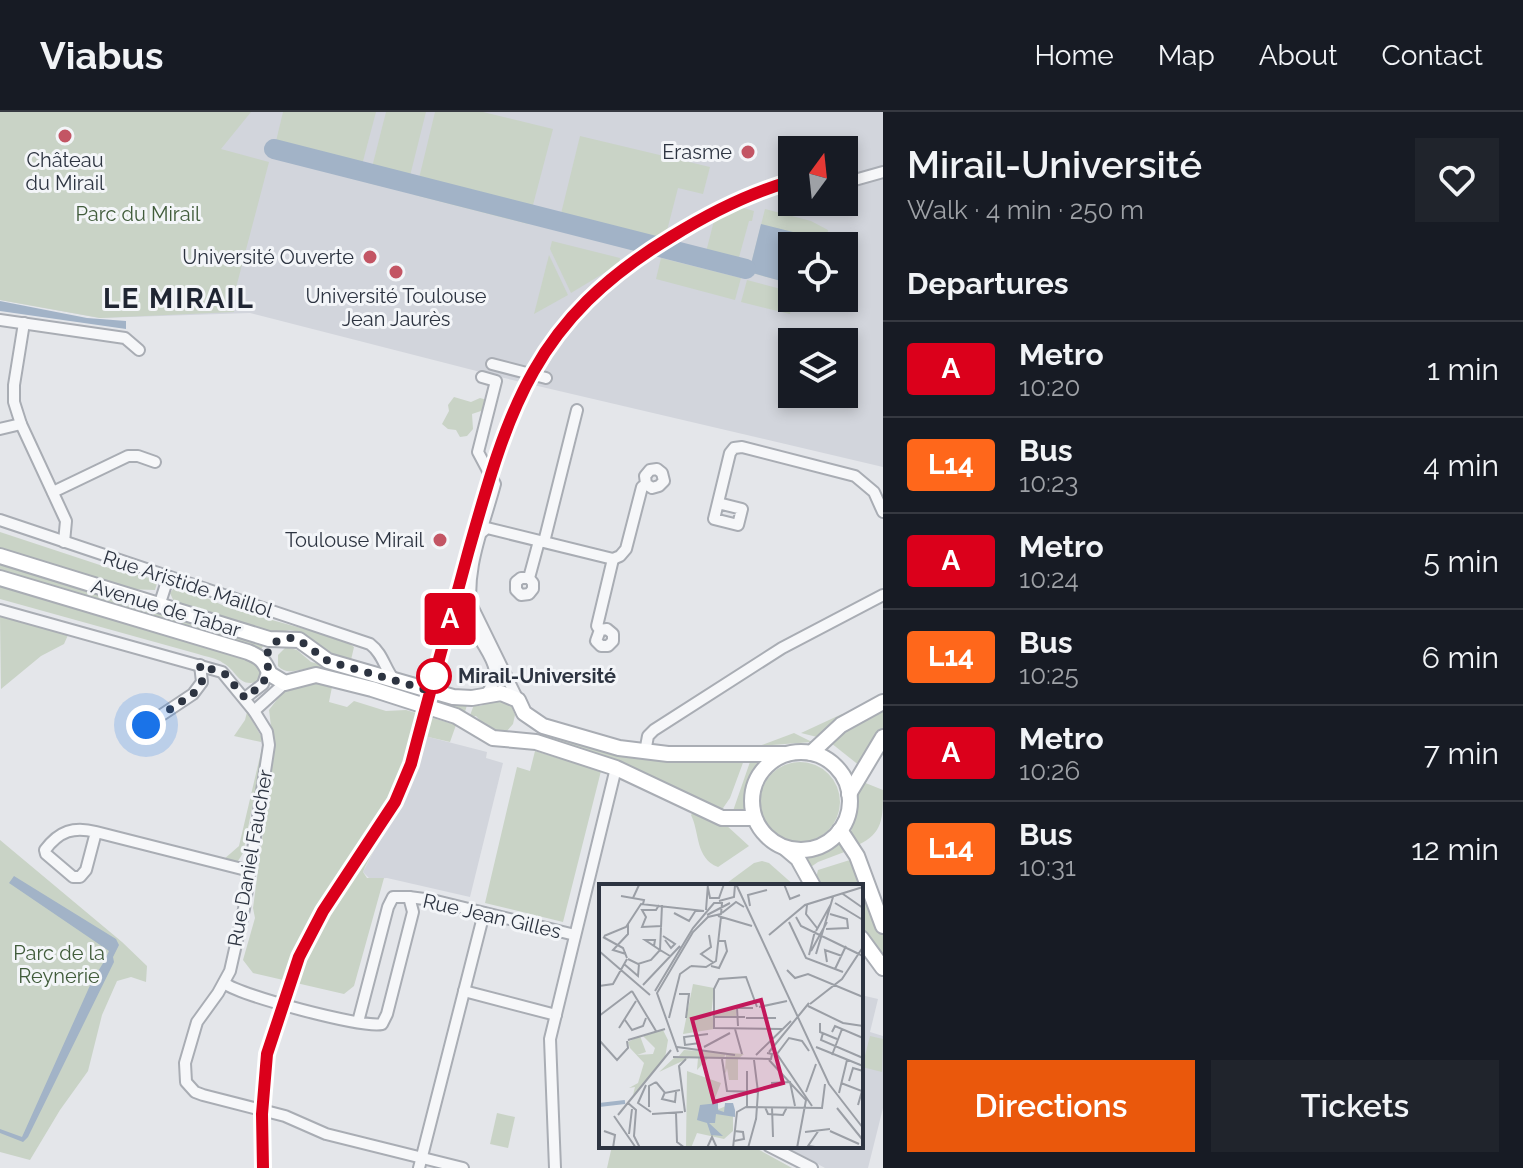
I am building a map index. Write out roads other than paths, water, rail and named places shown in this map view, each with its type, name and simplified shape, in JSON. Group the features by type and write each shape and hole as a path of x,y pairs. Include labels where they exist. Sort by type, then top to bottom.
{"main road":[{"name":"Avenue de Tabar","path":"0,556 269,639 299,640 328,661 453,697 501,693 543,726 619,748 645,752 784,754"},
{"name":"Avenue de Tabar","path":"0,578 248,652 267,666 275,678 285,683"},
{"path":"267,666 271,646 283,639"},
{"path":"285,683 310,675 372,689 456,716 493,738 536,742 616,768 710,814 736,820 754,818"},
{"path":"811,753 841,725 883,702"},
{"path":"515,738 523,726 521,706"},
{"path":"849,794 883,737"},
{"path":"785,848 815,848 829,841 840,830 849,810 849,794 839,770 826,759 811,753 784,754 771,762 756,780 751,803 754,818 764,834 798,859 812,884"},
{"path":"840,830 857,856 883,926"},
{"path":"863,941 883,968"}],"street":[{"path":"858,179 883,172"},
{"path":"0,320 125,338 139,350"},
{"path":"24,323 13,393 21,424 66,521 64,542"},
{"path":"492,364 546,378"},
{"path":"482,377 496,381 478,452 495,484 470,573 474,626 496,672 494,684 484,696"},
{"path":"529,578 542,542 577,410"},
{"path":"0,429 21,424"},
{"path":"718,503 730,453 734,448 742,447 855,476 874,492 883,512"},
{"path":"53,492 128,456 155,462"},
{"path":"482,532 487,528 613,559 626,549 642,487 646,484"},
{"name":"Rue Aristide Maillol","path":"0,520 363,641 376,648"},
{"path":"600,630 597,626 613,559"},
{"path":"159,606 168,578"},
{"path":"645,752 648,736 654,730 782,648 883,595"},
{"path":"471,606 521,706"},
{"path":"0,610 225,674 250,704"},
{"path":"367,672 376,661 376,648"},
{"path":"376,648 394,680"},
{"path":"139,730 193,694 202,682 200,665"},
{"path":"250,704 263,684 267,666"},
{"path":"250,704 285,683"},
{"name":"Rue Daniel Faucher","path":"250,704 267,732 269,745 250,871 233,959 224,983 194,1028 184,1076 190,1088 203,1095 285,1116 319,1131 420,1163"},
{"path":"555,1168 550,1039 616,768"},
{"path":"96,832 86,870 80,877 73,877 46,854 48,845 74,828 96,832 250,871"},
{"name":"Rue Jean Gilles","path":"409,897 413,912 387,1014 382,1024 373,1026 358,1022 393,897 409,897 432,900 575,935"},
{"path":"463,1168 420,1163 484,913"},
{"path":"224,983 235,991 251,996 358,1022"},
{"path":"464,991 556,1015"},
{"path":"773,1148 812,1168"}],"water":[{"path":"761,224 793,232 778,232 778,280 749,272"},
{"path":"0,301 87,318 126,321 126,329 0,311"},
{"path":"14,876 116,939 119,945 114,962 23,1142 0,1133 0,1129 22,1137 92,981 109,951 9,883"}],"waterway":[{"path":"274,149 746,269"}],"metro line":[{"name":"A","path":"263,1168 263,1087 267,1054 277,1020 299,957 323,911 395,802 411,764 499,446 521,393 537,363 575,312 601,286 634,260 695,222 778,186"}],"place":[{"name":"Château du Mirail","path":"65,136"},
{"name":"Erasme","path":"748,152"},
{"name":"Université Ouverte","path":"370,257"},
{"name":"Université Toulouse Jean Jaurès","path":"396,272"},
{"name":"Toulouse Mirail","path":"440,540"},
{"name":"Mirail-Université","path":"434,676"}],"district":[{"name":"LE MIRAIL","path":"179,298"}],"park label":[{"name":"Parc du Mirail","path":"138,214"},
{"name":"Parc de la Reynerie","path":"59,964"}]}
